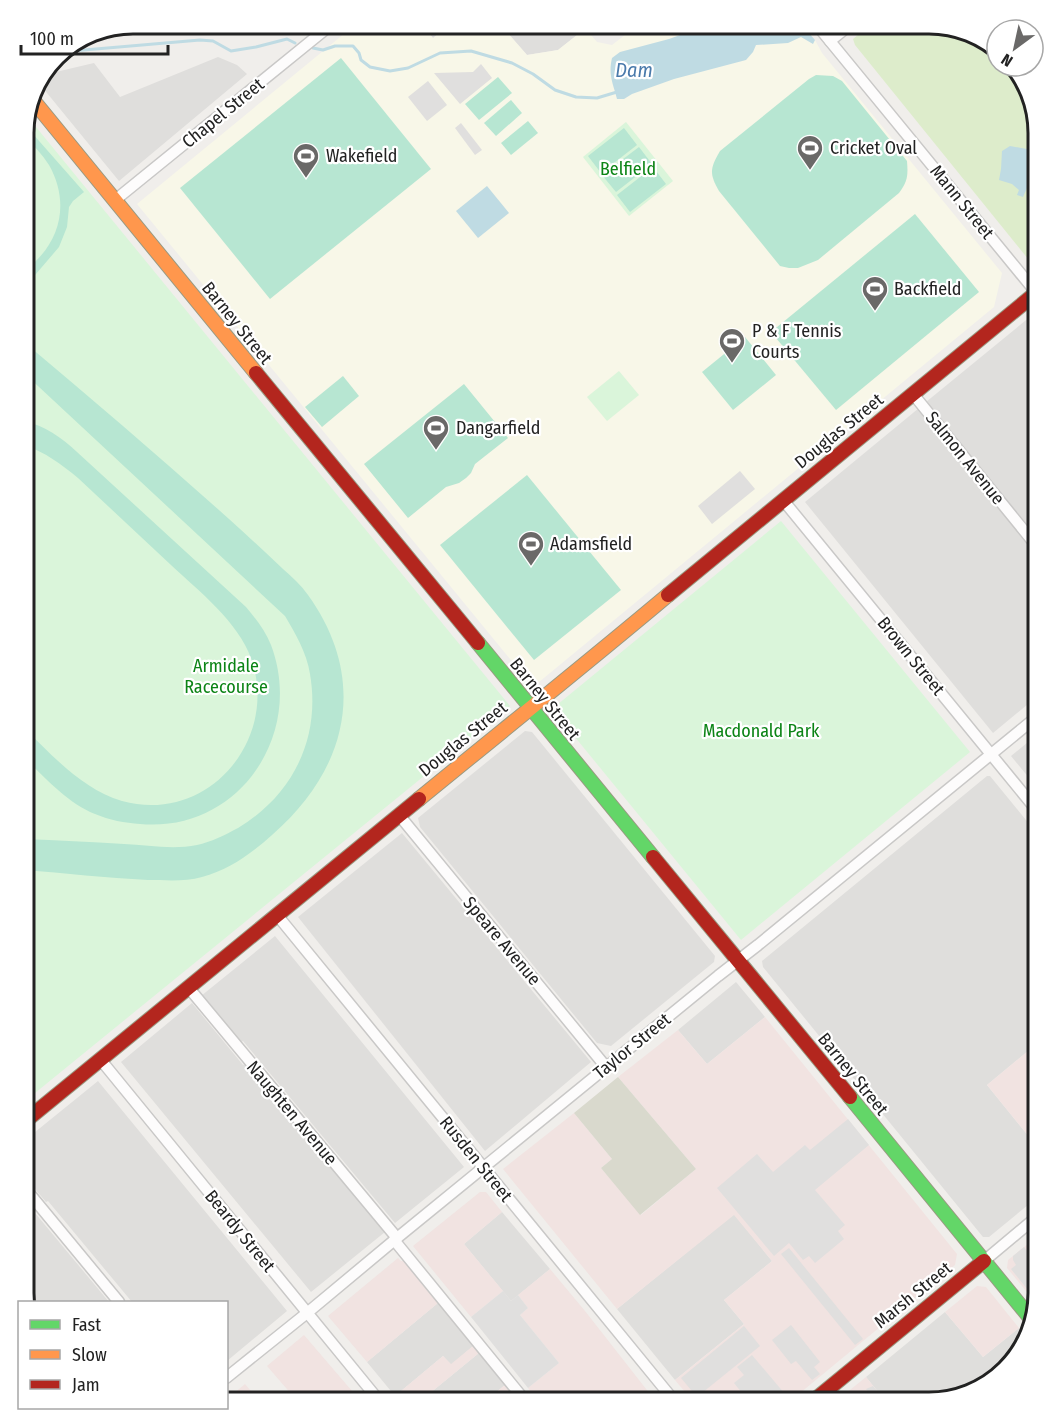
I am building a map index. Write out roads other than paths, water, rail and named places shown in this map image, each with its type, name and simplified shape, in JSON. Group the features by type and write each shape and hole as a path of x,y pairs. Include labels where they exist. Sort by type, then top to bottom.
{"main road":[{"name":"Barney Street","path":"38,107 1027,1313"},
{"name":"Douglas Street","path":"34,1114 1028,302"},
{"name":"Marsh Street","path":"824,1392 984,1261"}],"street":[{"name":"Chapel Street","path":"114,201 319,34"},
{"name":"Mann Street","path":"825,35 1028,282"},
{"path":"830,41 838,35"},
{"name":"Salmon Avenue","path":"913,394 1028,535"},
{"name":"Brown Street","path":"783,500 1028,799"},
{"name":"Taylor Street","path":"228,1376 1028,724"},
{"name":"Speare Avenue","path":"399,815 606,1067"},
{"name":"Rusden Street","path":"277,915 667,1392"},
{"name":"Naughten Avenue","path":"188,987 396,1239 518,1392"},
{"name":"Beardy Street","path":"100,1059 372,1392"},
{"path":"34,1199 119,1301"},
{"name":"Marsh Street","path":"984,1261 1028,1224"}],"water":[{"name":"Dam","path":"681,35 811,35 815,40 813,44 801,37 788,43 756,45 746,60 674,79 624,99 617,99 612,79 612,58 620,52"},
{"path":"1010,146 1028,149 1028,188 1023,197 1017,195 1019,190 1012,184 999,180 1002,151"},
{"path":"487,186 509,213 478,238 456,211"}],"waterway":[{"path":"81,50 200,40 213,41 231,51 287,39 295,43"},
{"path":"313,48 323,50 335,46 353,46 361,60 370,67 390,71 408,68 440,53 471,51 512,63 533,74 555,90 576,97 597,98 617,92"}],"place":[{"name":"Cricket Oval","path":"810,171"},
{"name":"Wakefield","path":"306,179"},
{"name":"Backfield","path":"875,312"},
{"name":"P & F Tennis Courts","path":"732,364"},
{"name":"Dangarfield","path":"436,451"},
{"name":"Adamsfield","path":"531,567"}],"park label":[{"name":"Belfield","path":"628,169"},
{"name":"Armidale Racecourse","path":"226,676"},
{"name":"Macdonald Park","path":"761,731"}]}
